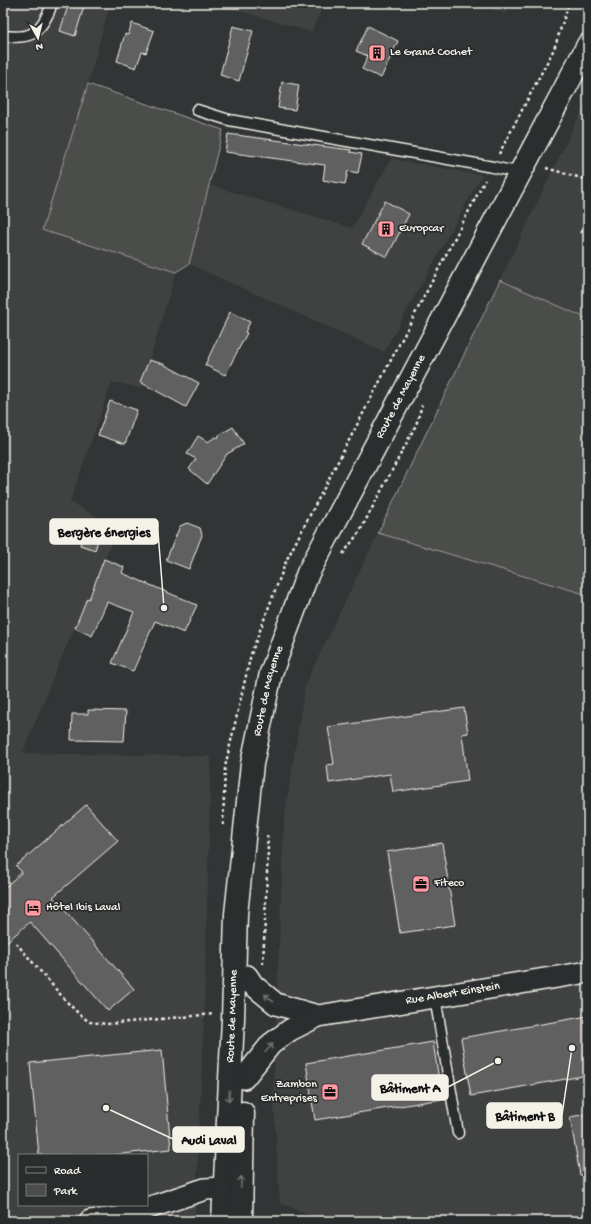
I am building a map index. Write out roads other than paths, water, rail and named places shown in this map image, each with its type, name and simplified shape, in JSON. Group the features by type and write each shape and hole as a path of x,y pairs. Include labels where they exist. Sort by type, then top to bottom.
{"main road":[{"name":"Route de Mayenne","path":"223,1221 233,1019 236,914 252,764 271,673 308,573 588,45"},
{"name":"Route de Mayenne","path":"241,1221 244,1078 255,973 252,764"}],"street":[{"name":"Rue Albert Einstein","path":"244,1078 271,1044 290,1030 318,1016 588,972"},
{"name":"Rue Albert Einstein","path":"255,973 253,985 276,1004 318,1016"},
{"path":"90,1221 118,1218 205,1189 224,1188"}],"lane":[{"path":"3,36 23,36 32,34 44,21 52,3"},
{"path":"197,110 228,120 520,173"},
{"path":"435,997 458,1133"}],"place":[{"name":"Le Grand Cochet","path":"377,53"},
{"name":"Europcar","path":"386,229"},
{"name":"Bergère énergies","path":"164,608"},
{"name":"Fiteco","path":"421,884"},
{"name":"Hôtel Ibis Laval","path":"33,908"},
{"name":"Bâtiment B","path":"572,1048"},
{"name":"Bâtiment A","path":"498,1061"},
{"name":"Zambon Entreprises","path":"330,1092"},
{"name":"Audi Laval","path":"106,1108"}]}
